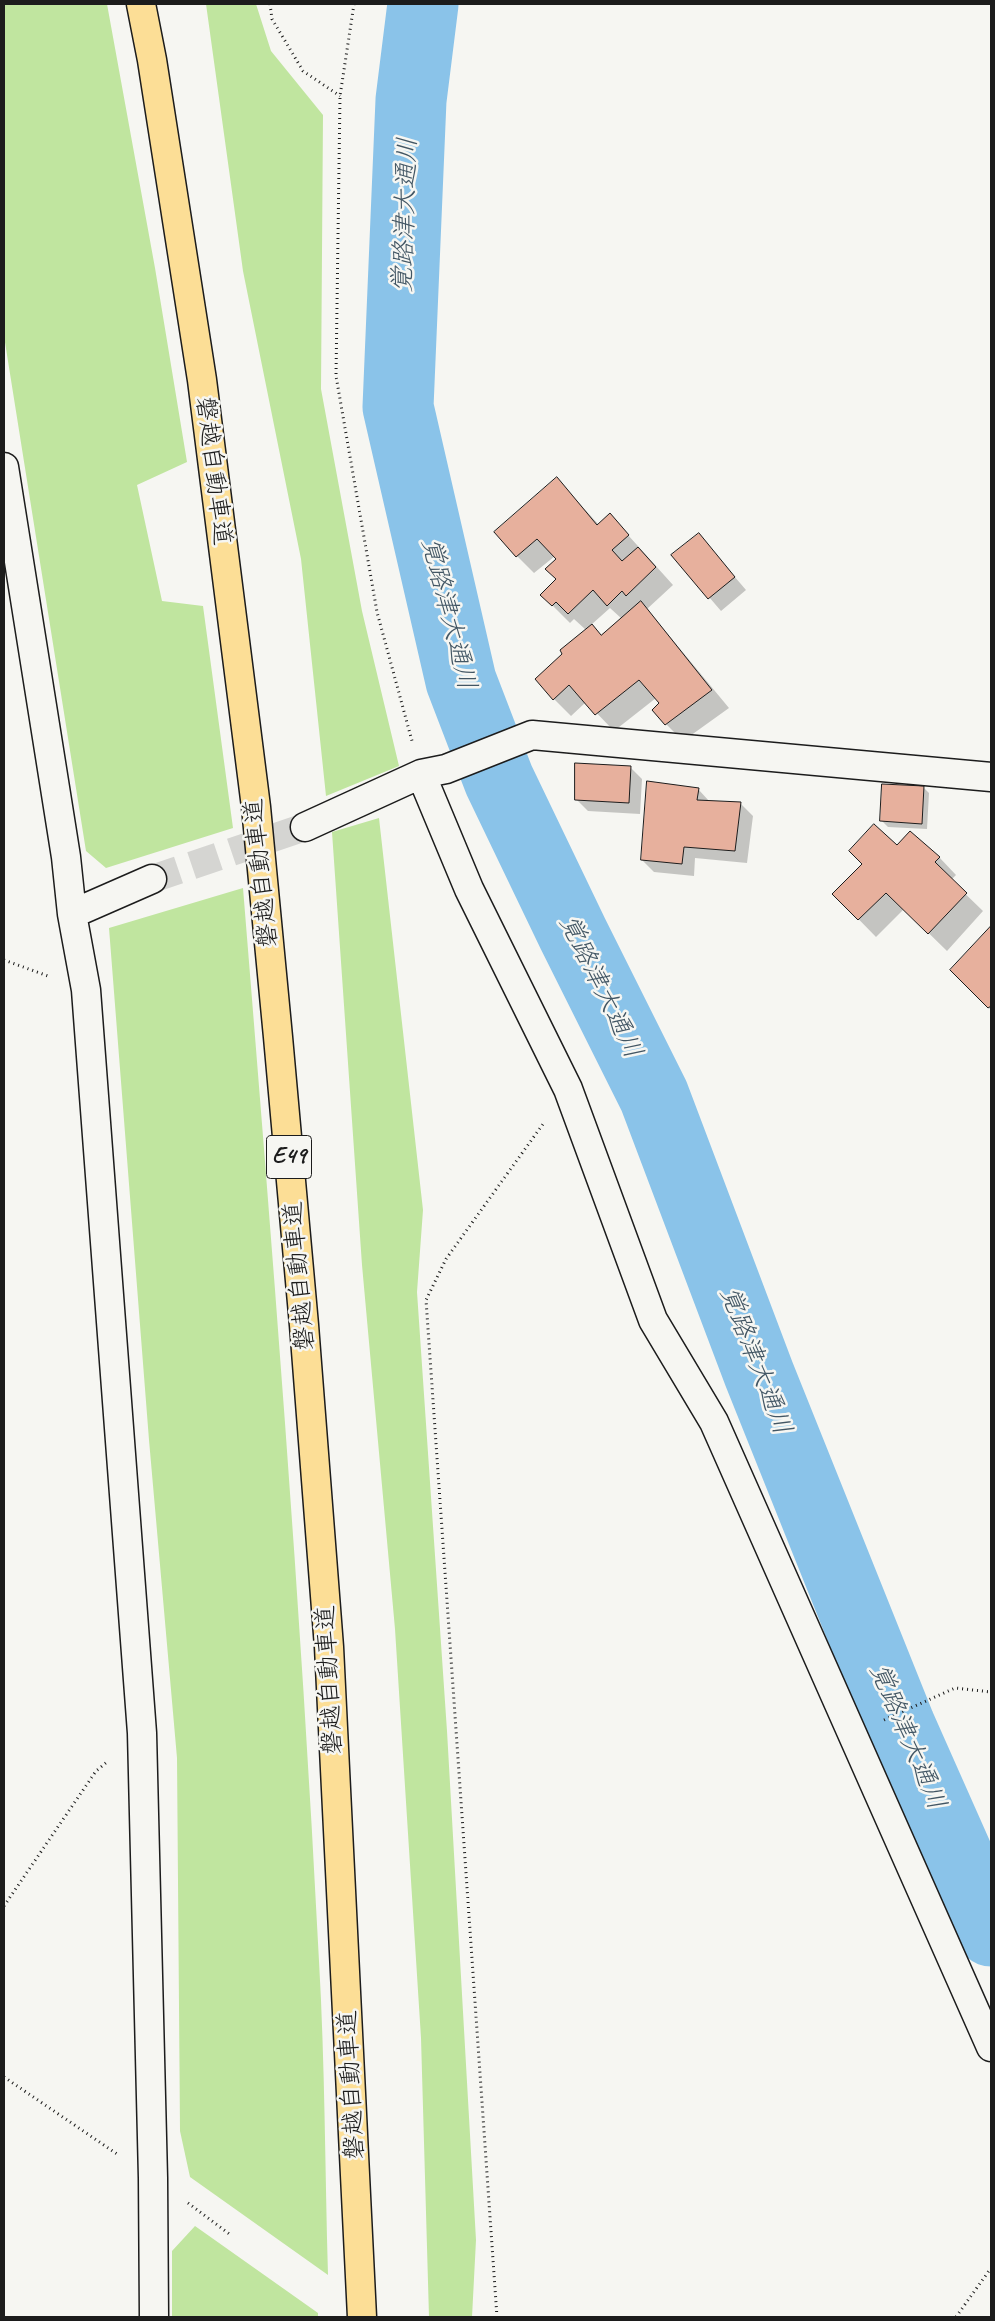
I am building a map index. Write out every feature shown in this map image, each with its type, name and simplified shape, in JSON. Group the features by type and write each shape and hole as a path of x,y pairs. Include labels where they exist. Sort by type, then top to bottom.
{"highway":[{"name":"磐越自動車道","path":"141,4 152,60 202,380 256,807 278,1037 304,1325 329,1647 362,2317"}],"street":[{"path":"4,467 66,857 72,914 86,990 142,1733 153,2178 154,2317"},
{"path":"305,826 433,771 532,735 991,777"},
{"path":"433,771 469,889 568,1089 653,1320 714,1422 991,2047"},
{"path":"72,914 152,879"}],"path":[{"path":"270,4 272,19 304,72 340,96"},
{"path":"354,4 340,96 336,376 377,612 433,771"},
{"path":"498,2317 426,1300 446,1258 568,1089"},
{"path":"876,1723 955,1688 991,1692"},
{"path":"4,1906 96,1771 142,1733"},
{"path":"4,2077 153,2178 232,2236"},
{"path":"956,2317 991,2268"}],"green space":[{"path":"4,4 107,4 155,268 187,462 137,485 162,601 203,606 233,828 106,868 86,851 4,336"},
{"path":"206,4 256,4 271,51 323,115 321,389 362,611 399,766 326,796 301,559 243,271"},
{"path":"379,818 423,1210 417,1292 447,1731 476,2240 472,2317 429,2317 421,2038 395,1629 362,1265 332,832"},
{"path":"243,888 275,1290 304,1693 321,2000 328,2275 190,2177 180,2131 177,1758 149,1440 109,928"},
{"path":"195,2226 318,2313 318,2317 172,2317 172,2251"}],"building":[{"path":"557,477 597,525 610,513 629,535 612,550 622,561 638,547 656,567 626,596 622,591 607,606 593,590 568,614 556,602 552,606 540,595 556,579 545,569 556,559 537,539 516,557 494,532"},
{"path":"699,533 735,577 708,599 671,555"},
{"path":"641,601 712,690 665,725 652,710 659,703 639,680 595,715 569,685 553,700 535,679 562,654 560,650 592,624 601,635"},
{"path":"575,763 631,766 629,803 575,800"},
{"path":"647,781 699,788 697,800 741,802 735,851 684,847 682,864 641,860"},
{"path":"882,784 924,786 922,824 880,821"},
{"path":"874,824 897,845 910,831 940,857 935,862 967,893 928,934 886,893 858,920 832,894 862,864 849,851"},
{"path":"991,926 991,1006 988,1008 950,970"}],"waterway":[{"name":"覚路津大通川","path":"423,4 411,100 398,407 461,681 499,780 654,1096 759,1374 900,1726 991,1931"}],"tunnel":[{"path":"152,879 305,827"}]}
